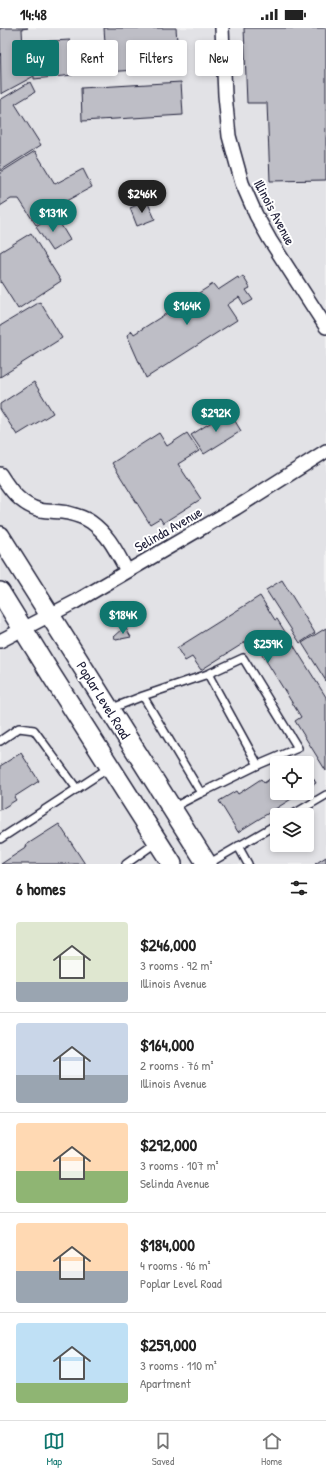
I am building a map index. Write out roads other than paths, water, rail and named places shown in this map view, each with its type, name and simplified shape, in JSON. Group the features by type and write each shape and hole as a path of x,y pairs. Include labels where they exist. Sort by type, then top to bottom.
{"main road":[{"name":"Poplar Level Road","path":"2,540 208,864"},
{"path":"0,592 172,864"}],"street":[{"name":"Illinois Avenue","path":"222,28 225,94 229,136 242,183 256,215 270,240 326,327"},
{"name":"Selinda Avenue","path":"0,641 22,628 75,602 236,508 326,451"},
{"path":"0,474 8,487 21,502 40,510 80,516 90,522 111,541 127,571"}],"lane":[{"path":"110,709 208,674 243,658 298,748 258,765 172,808"},
{"path":"208,674 258,765"},
{"path":"143,696 201,793"},
{"path":"0,741 19,728 34,730 76,789"},
{"path":"0,839 110,767"},
{"path":"304,808 326,795"},
{"path":"208,864 270,828"},
{"path":"126,864 157,842"},
{"path":"238,846 248,864"}]}
